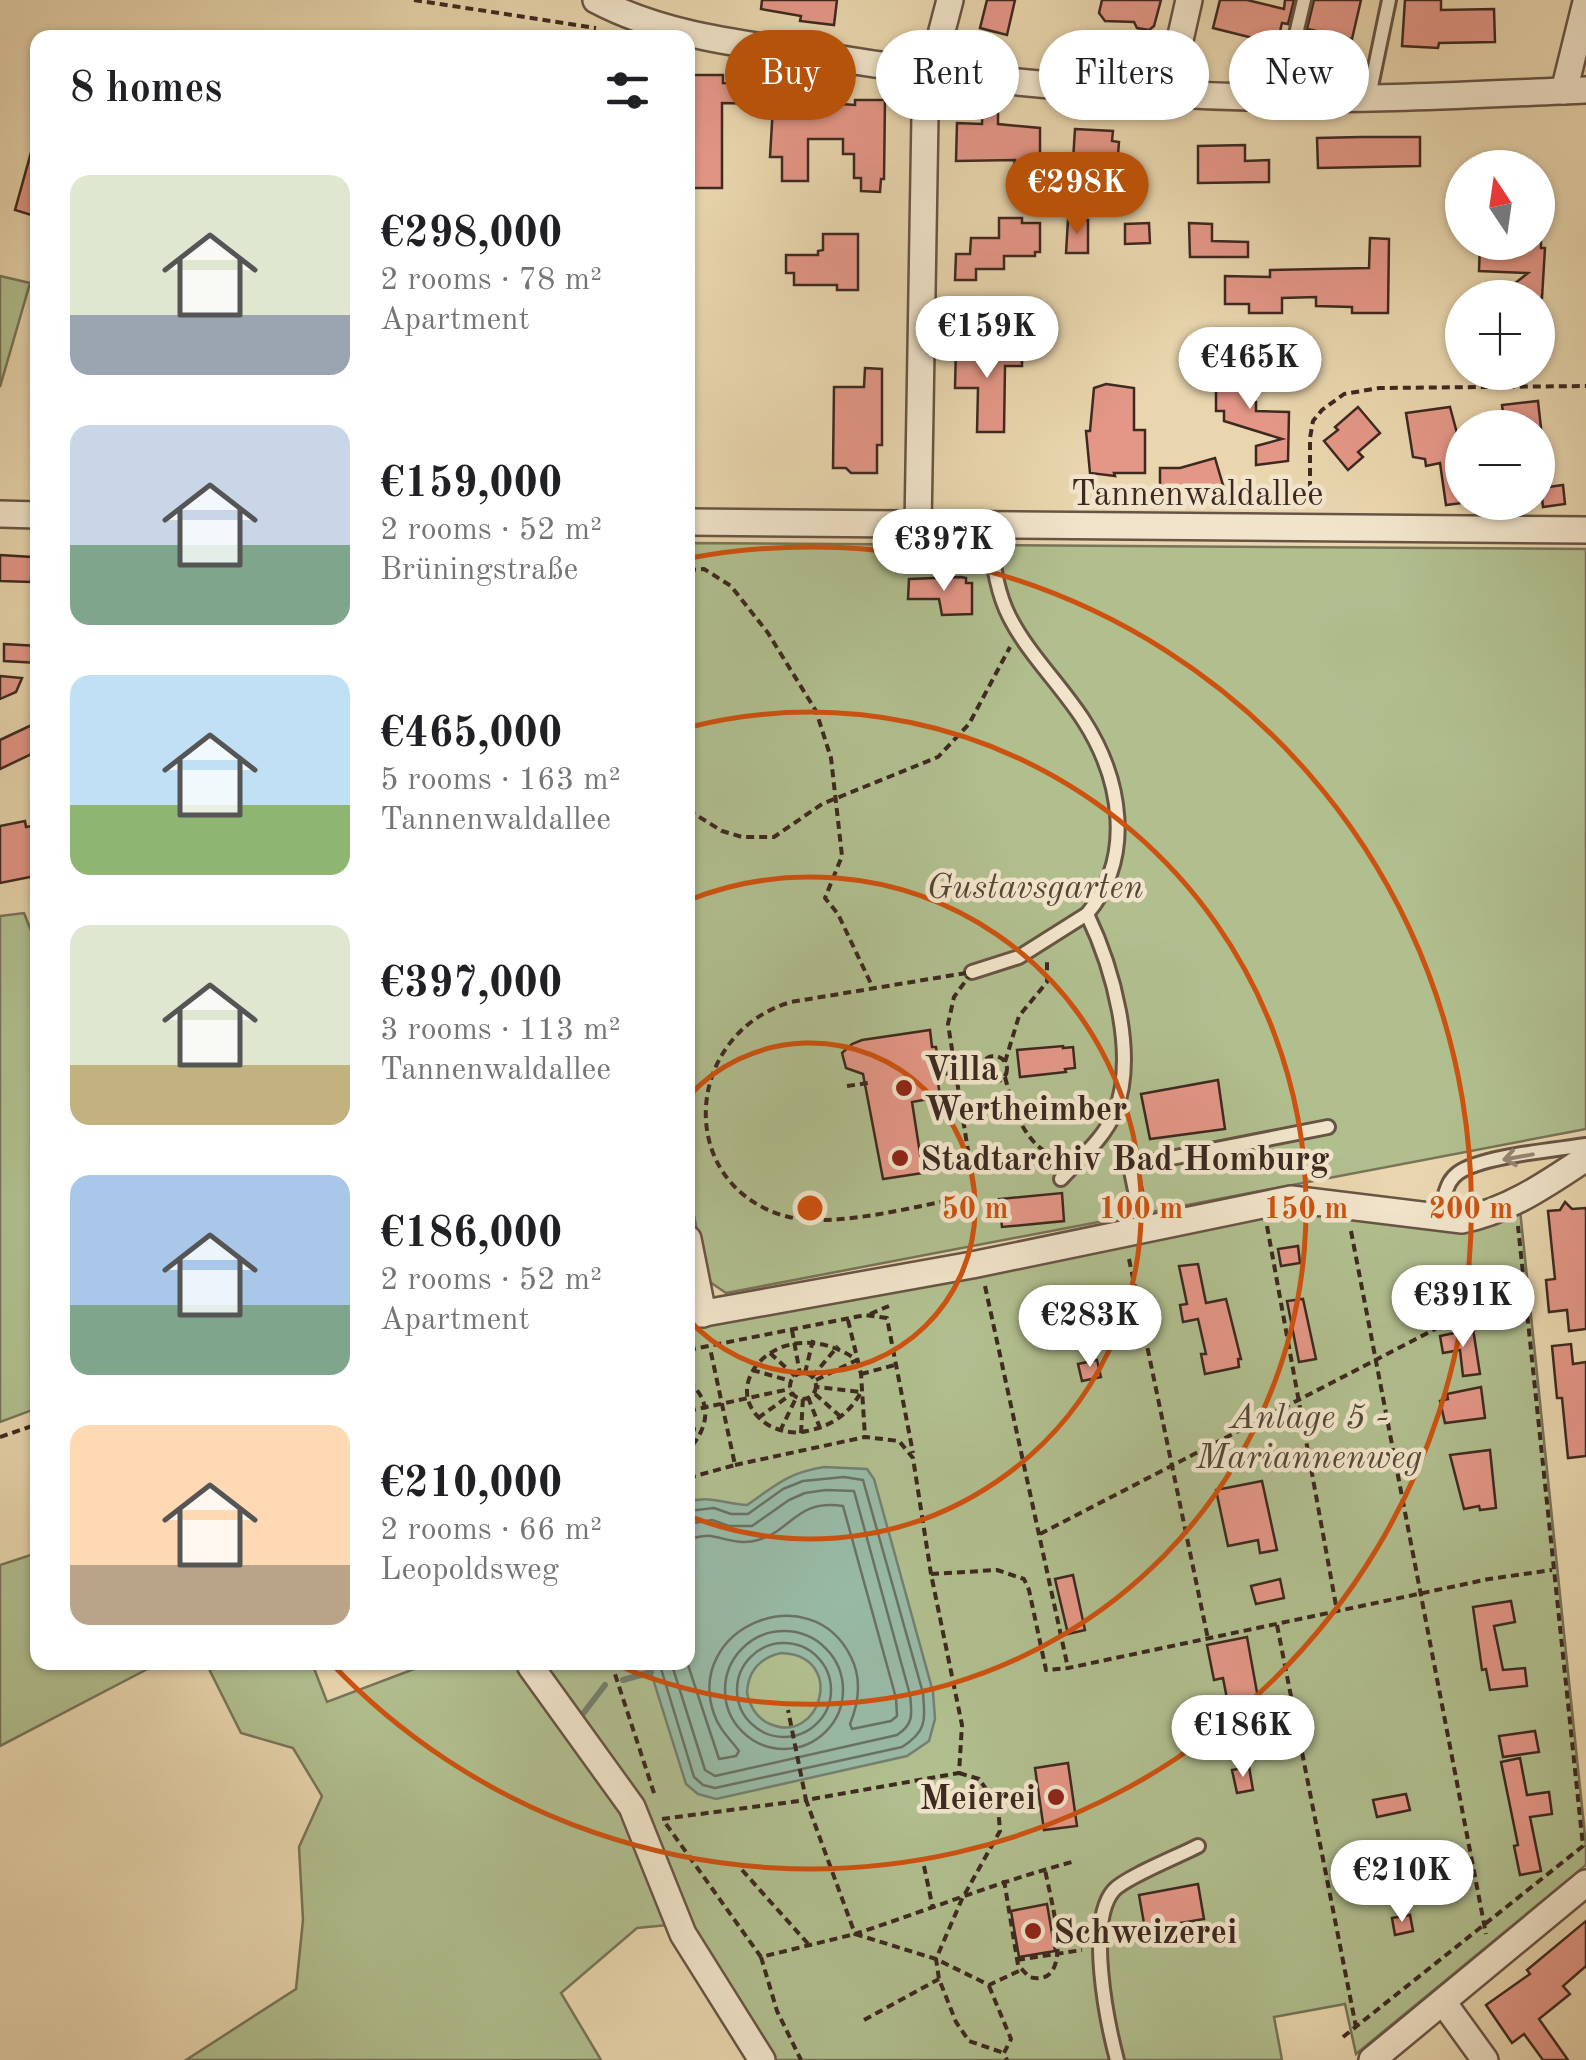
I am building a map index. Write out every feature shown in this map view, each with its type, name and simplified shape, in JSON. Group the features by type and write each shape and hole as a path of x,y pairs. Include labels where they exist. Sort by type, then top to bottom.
{"street":[{"path":"596,0 623,7 674,30"},
{"path":"942,30 950,0"},
{"path":"1182,30 1189,0"},
{"path":"1370,96 1575,90 1586,2"},
{"path":"695,34 876,64"},
{"path":"918,526 925,120"},
{"path":"0,514 30,515"},
{"name":"Tannenwaldallee","path":"695,522 1586,530"},
{"path":"695,1315 1135,1240 1290,1199 1462,1220 1520,1200 1586,1158"},
{"path":"533,1670 632,1807 682,1934 762,2060"},
{"path":"1372,2060 1586,1883"},
{"path":"1443,2002 1486,2060"}],"lane":[{"path":"1297,30 1304,0"},
{"path":"1370,96 1389,0"},
{"path":"972,972 1007,962 1088,914 1107,883 1116,857 1117,807 1100,748 1009,616 996,580 988,526"},
{"path":"1061,1179 1096,1143 1115,1112 1122,1079 1122,1046 1110,974 1088,914"},
{"path":"1135,1240 1130,1166 1328,1127"},
{"path":"1462,1220 1451,1212 1445,1194 1452,1177 1462,1170 1586,1145"},
{"path":"1117,2060 1099,1948 1104,1906 1115,1888 1198,1846"}],"path":[{"path":"414,0 612,30 623,7"},
{"path":"1310,529 1310,438 1314,421 1344,394 1379,388 1586,386"},
{"path":"695,570 718,576 740,597 768,633 816,711 831,758 842,856 825,898 838,914 873,988"},
{"path":"695,815 722,832 774,837 836,797 938,756 956,741 983,703 1011,644 1023,637"},
{"path":"1042,944 1048,969 1046,982 1020,1016 1005,1062 1005,1077 1015,1111 1031,1141 1053,1156 1076,1162"},
{"path":"972,972 948,1013 974,1196 817,1220 780,1215 738,1188 716,1158 706,1123 708,1086 722,1052 746,1024 779,1006 972,972"},
{"path":"1005,1062 990,1057 981,1070 991,1082 1005,1077"},
{"path":"940,1074 981,1070"},
{"path":"847,1086 868,1083"},
{"path":"1350,1204 1350,1226 1482,1925 1500,1954"},
{"path":"1343,2037 1583,1846 1518,1219"},
{"path":"1266,1222 1338,1611"},
{"path":"1135,1240 1172,1465 1208,1639"},
{"path":"983,1278 1068,1668"},
{"path":"1039,1534 1524,1283"},
{"path":"695,1349 865,1316 887,1318 931,1574 962,1725 959,1774"},
{"path":"848,1320 861,1374 865,1437"},
{"path":"792,1330 801,1432"},
{"path":"857,1360 838,1346 813,1340 794,1342 770,1352 752,1370 746,1398 758,1418 780,1431 801,1432 841,1418 861,1392"},
{"path":"798,1376 813,1340"},
{"path":"709,1346 735,1465"},
{"path":"815,1385 838,1346"},
{"path":"770,1352 815,1385 861,1392"},
{"path":"758,1418 857,1360"},
{"path":"861,1374 896,1365"},
{"path":"752,1370 798,1376"},
{"path":"815,1385 841,1418"},
{"path":"695,1391 706,1406 704,1431 695,1442"},
{"path":"695,1409 746,1398 798,1394"},
{"path":"798,1394 820,1428"},
{"path":"780,1431 798,1394"},
{"path":"0,1437 30,1427"},
{"path":"695,1429 704,1431"},
{"path":"695,1476 865,1437 899,1441 914,1458"},
{"path":"931,1574 997,1570 1024,1579 1030,1590 1046,1670 1553,1570"},
{"path":"1277,1624 1356,2027"},
{"path":"614,1670 656,1802"},
{"path":"788,1710 806,1798 855,1934"},
{"path":"801,2060 777,2012 761,1957 662,1819 959,1774 979,1779 998,1806 1000,1831 962,1898 936,1959 938,1979 956,2022 970,2040 1004,2052"},
{"path":"761,1957 855,1934 1004,1880 1072,1862"},
{"path":"924,1866 933,1908"},
{"path":"1004,1880 1021,1970 1028,1977 1044,1978 1056,1968 1058,1952 1045,1869"},
{"path":"742,1870 811,1946"},
{"path":"855,1934 936,1959 988,1985 1011,2038 1004,2052 1006,2060"},
{"path":"1017,1960 1099,1948"},
{"path":"988,1985 1021,1970"},
{"path":"864,2020 938,1979"}],"green space":[{"path":"0,276 30,283 0,387"},
{"name":"Gustavsgarten","path":"695,543 1586,549 1586,1129 726,1293 707,1280 695,1221"},
{"path":"24,913 30,928 30,1411 0,1422 0,916"},
{"name":"Anlage 5 - Mariannenweg","path":"1291,1199 1461,1220 1519,1200 1586,1865 1356,2054 1345,2004 1274,2017 1282,2060 769,2060 678,1924 637,1928 561,1993 601,2060 186,2060 296,1989 303,1920 299,1847 322,1796 293,1748 241,1733 210,1670 315,1670 327,1702 412,1670 695,1670 695,1327"},
{"path":"30,1555 30,1670 146,1670 0,1746 0,1565"}],"water":[{"path":"824,1467 867,1469 874,1479 933,1692 935,1719 929,1741 907,1756 716,1799 698,1794 686,1784 650,1670 695,1670 695,1500 747,1505 800,1473","holes":["781,1653 802,1658 814,1668 820,1682 819,1698 803,1722 788,1727 770,1724 754,1712 748,1685 761,1662"]}],"building":[{"path":"762,0 837,0 834,25 800,21 801,16 761,9"},
{"path":"987,0 1015,0 1008,30 980,28"},
{"path":"1102,0 1161,0 1154,26 1149,30 1137,28 1134,22 1105,21 1099,13"},
{"path":"1220,0 1247,0 1284,9 1285,0 1294,0 1288,24 1282,23 1280,30 1229,32 1213,28"},
{"path":"1314,0 1361,0 1354,30 1307,29"},
{"path":"1405,0 1441,0 1441,10 1494,9 1495,42 1439,43 1438,48 1402,46"},
{"path":"695,75 723,75 725,103 722,103 722,188 695,188"},
{"path":"856,100 876,100 876,120 885,120 884,179 880,192 861,191 861,178 854,178 854,154 843,154 843,139 808,139 808,181 782,181 782,157 770,157 772,120 856,120"},
{"path":"982,120 998,120 998,124 1040,128 1040,165 1014,165 1015,160 956,161 957,123 982,124"},
{"path":"1075,129 1113,131 1112,141 1119,142 1116,180 1072,176"},
{"path":"1420,137 1420,166 1318,168 1317,138"},
{"path":"1245,145 1245,161 1269,160 1269,182 1198,183 1198,146"},
{"path":"30,156 30,215 15,210"},
{"path":"999,218 1040,223 1040,252 1035,252 1035,256 1004,256 1004,269 976,269 976,280 955,280 956,254 970,254 971,238 999,238"},
{"path":"1068,220 1088,220 1088,253 1066,253"},
{"path":"1149,223 1150,243 1125,244 1125,224"},
{"path":"1189,223 1212,224 1212,241 1248,242 1248,257 1190,257"},
{"path":"823,234 858,234 858,290 837,290 837,285 794,285 794,273 786,273 786,255 818,255 823,250"},
{"path":"1370,238 1389,239 1388,313 1352,313 1352,307 1316,306 1316,297 1282,298 1282,313 1249,313 1249,304 1225,304 1225,276 1270,277 1270,270 1369,268"},
{"path":"1479,260 1544,260 1543,280 1519,280 1528,273 1479,271"},
{"path":"956,347 1022,348 1022,366 1005,366 1004,432 977,432 978,388 955,388"},
{"path":"1216,359 1243,359 1242,391 1250,391 1250,402 1256,402 1256,411 1289,412 1288,461 1256,465 1256,446 1282,439 1224,421 1224,411 1216,411"},
{"path":"865,368 882,369 882,445 877,445 877,473 851,473 846,468 833,468 834,387 864,387"},
{"path":"1106,384 1134,388 1134,430 1145,430 1145,473 1090,473 1086,431 1090,431 1094,388"},
{"path":"1538,401 1539,410 1503,410 1502,405"},
{"path":"1358,407 1380,433 1358,452 1363,457 1348,470 1324,441"},
{"path":"1450,407 1445,410 1445,498 1440,463 1426,466 1425,459 1413,457 1406,413"},
{"path":"1215,458 1225,492 1196,500 1194,489 1160,488 1160,468 1180,468"},
{"path":"1563,485 1565,504 1555,505 1555,486"},
{"path":"0,555 30,557 30,582 0,581"},
{"path":"961,577 972,583 972,614 942,615 939,599 908,599 909,579"},
{"path":"4,644 30,646 30,663 4,661"},
{"path":"0,676 22,678 16,692 0,699"},
{"path":"30,726 30,755 0,769 0,740"},
{"path":"25,821 26,827 30,826 30,877 0,883 0,826"},
{"name":"Villa Wertheimber","path":"930,1030 932,1047 936,1047 940,1097 912,1102 923,1173 883,1179 863,1074 846,1068 842,1053 862,1040"},
{"path":"1073,1047 1075,1068 1020,1077 1017,1050"},
{"path":"1218,1080 1225,1129 1150,1139 1141,1094"},
{"path":"1062,1193 1064,1221 1002,1227 999,1199"},
{"path":"1565,1202 1572,1209 1586,1208 1586,1329 1569,1331 1567,1310 1549,1312 1546,1280 1555,1279 1548,1211 1560,1210"},
{"path":"1298,1246 1300,1263 1281,1266 1278,1249"},
{"path":"1198,1264 1206,1303 1226,1299 1241,1359 1239,1367 1205,1374 1201,1354 1206,1354 1198,1319 1183,1322 1180,1305 1187,1304 1179,1266"},
{"path":"1303,1299 1316,1359 1299,1362 1287,1301"},
{"path":"1473,1329 1480,1374 1463,1376 1460,1350 1443,1353 1440,1336"},
{"path":"1571,1344 1573,1364 1586,1362 1586,1456 1568,1458 1552,1346"},
{"path":"1097,1360 1101,1377 1082,1381 1078,1364"},
{"path":"1481,1387 1485,1418 1445,1423 1440,1401 1448,1399 1447,1394"},
{"path":"1490,1450 1496,1508 1464,1509 1450,1455"},
{"path":"1262,1481 1277,1550 1260,1553 1258,1540 1228,1546 1216,1490"},
{"path":"1073,1575 1085,1630 1068,1634 1055,1579"},
{"path":"1280,1579 1284,1598 1256,1604 1251,1586"},
{"path":"1511,1601 1515,1622 1494,1626 1503,1670 1525,1668 1527,1686 1490,1690 1486,1669 1482,1670 1473,1607"},
{"path":"1247,1637 1258,1698 1228,1704 1223,1678 1214,1680 1207,1645"},
{"path":"1535,1731 1539,1752 1503,1757 1499,1736"},
{"path":"1520,1758 1527,1795 1549,1792 1552,1814 1530,1817 1541,1871 1520,1875 1514,1846 1518,1845 1501,1762"},
{"name":"Meierei","path":"1068,1763 1077,1826 1044,1830 1035,1768"},
{"path":"1249,1767 1253,1790 1237,1793 1232,1770"},
{"path":"1406,1794 1410,1810 1377,1817 1373,1800"},
{"path":"1198,1884 1204,1919 1145,1929 1139,1895"},
{"name":"Schweizerei","path":"1047,1904 1055,1951 1019,1957 1011,1911"},
{"path":"1410,1915 1413,1931 1395,1935 1392,1918"},
{"path":"1586,1921 1586,1966 1563,1986 1570,1994 1539,2019 1568,2060 1543,2060 1524,2034 1512,2043 1486,2005 1530,1974 1527,1970"}],"waterway":[{"path":"623,1680 651,1672"},
{"path":"579,1719 605,1685"}],"place":[{"name":"Villa Wertheimber","path":"904,1088"},
{"name":"Stadtarchiv Bad Homburg","path":"900,1158"},
{"name":"Meierei","path":"1056,1797"},
{"name":"Schweizerei","path":"1033,1931"}]}
